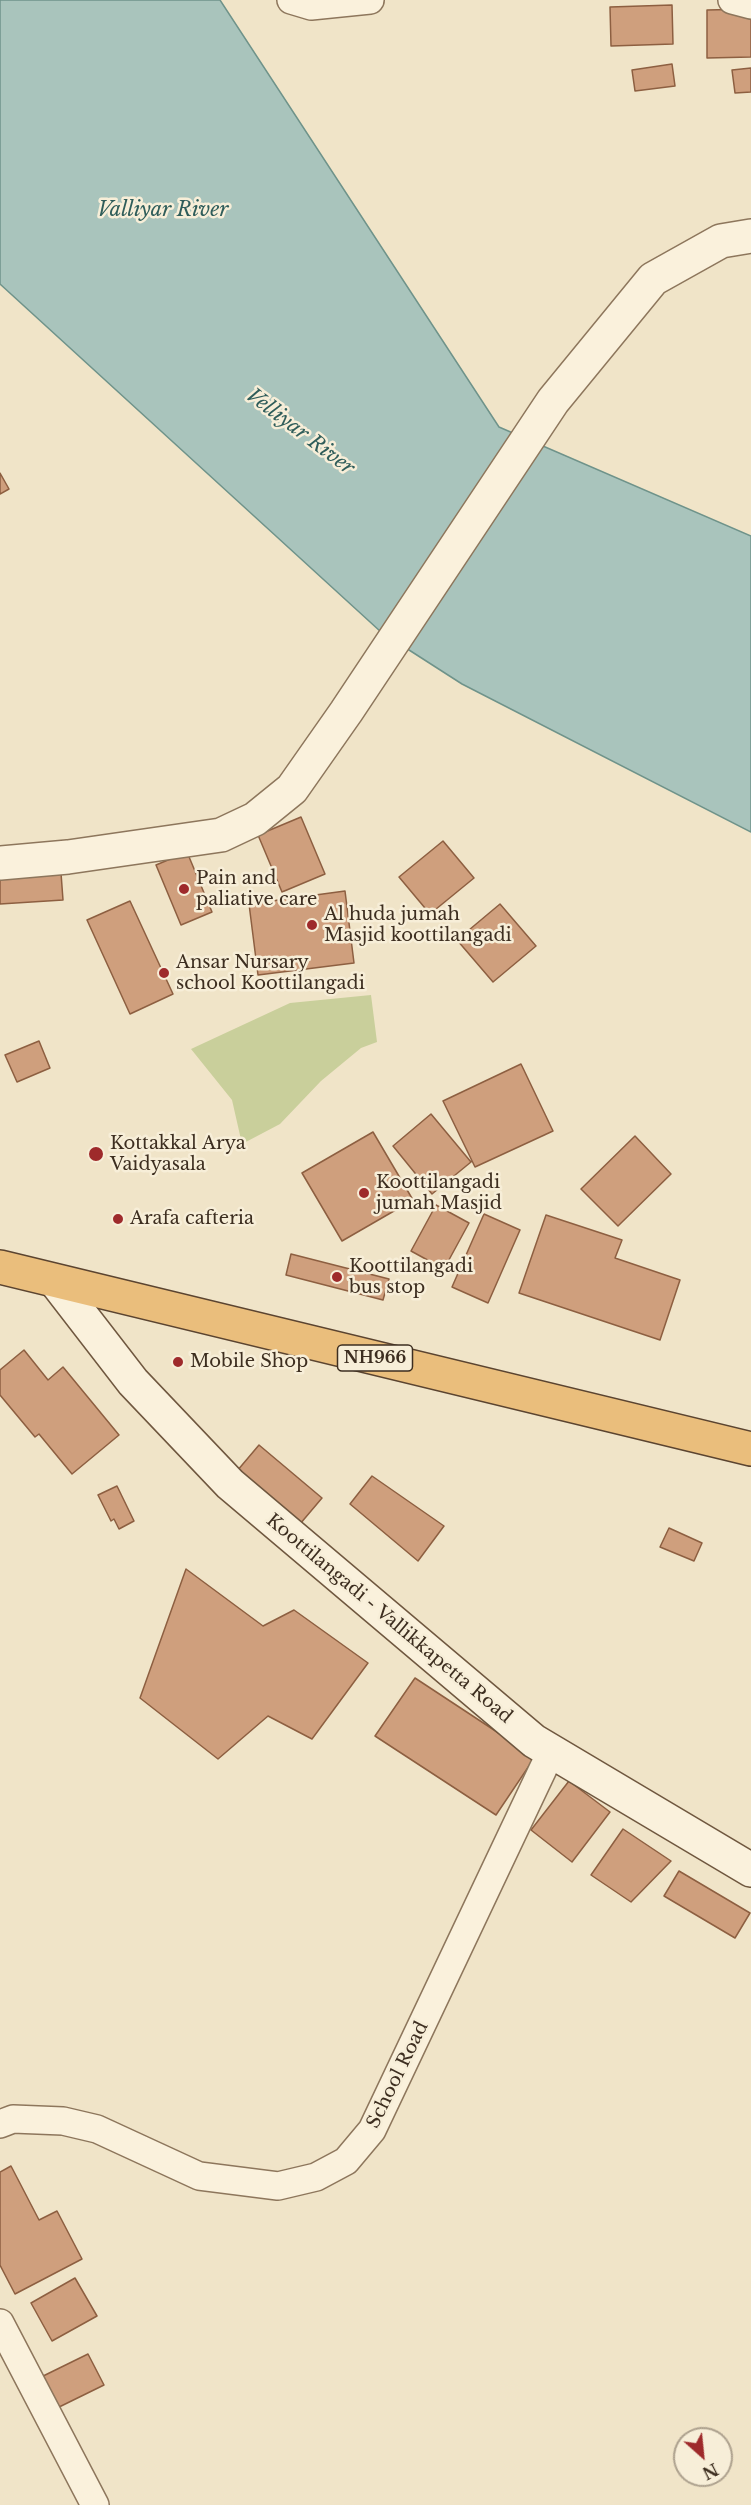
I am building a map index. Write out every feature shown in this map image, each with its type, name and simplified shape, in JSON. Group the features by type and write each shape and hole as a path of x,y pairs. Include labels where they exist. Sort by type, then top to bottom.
{"highway":[{"name":"NH966","path":"0,1267 751,1449"}],"street":[{"path":"291,0 311,6 370,0"},
{"path":"732,0 751,5"},
{"path":"0,863 68,857 221,835 255,819 292,789 346,712 553,401 653,279 721,241 751,236"},
{"name":"Koottilangadi - Vallikkapetta Road","path":"55,1281 133,1382 230,1484 525,1734 551,1752 751,1870"},
{"name":"School Road","path":"0,2124 13,2119 63,2121 97,2129 198,2176 278,2186 316,2177 346,2162 372,2130 551,1752"},
{"path":"0,2323 95,2505"}],"green space":[{"path":"371,995 377,1042 361,1048 321,1081 280,1124 242,1144 232,1100 191,1049 290,1003"}],"water":[{"name":"Valliyar River","path":"0,0 220,0 499,427 751,536 751,832 462,684 381,632 0,284"}],"building":[{"path":"672,5 673,44 611,46 610,7"},
{"path":"751,9 751,57 707,58 707,10"},
{"path":"672,64 675,86 635,91 632,70"},
{"path":"751,68 751,92 735,93 732,70"},
{"path":"0,473 9,489 0,494"},
{"path":"301,817 325,874 282,892 258,835"},
{"path":"443,841 474,878 430,914 399,877"},
{"name":"Pain and paliative care","path":"187,852 212,912 181,925 156,865"},
{"path":"61,873 63,900 0,904 0,876"},
{"name":"Al huda jumah Masjid koottilangadi","path":"345,891 354,963 258,975 249,904"},
{"path":"130,901 173,994 130,1014 87,920"},
{"path":"500,904 536,946 493,982 457,940"},
{"path":"39,1041 50,1068 17,1082 5,1055"},
{"path":"521,1064 553,1131 475,1167 443,1101"},
{"path":"431,1114 471,1162 432,1194 393,1146"},
{"path":"373,1132 413,1200 342,1241 302,1173"},
{"path":"635,1136 671,1174 618,1226 581,1189"},
{"path":"436,1205 469,1223 444,1269 411,1251"},
{"path":"484,1214 520,1230 488,1303 452,1287"},
{"path":"546,1215 622,1240 615,1258 680,1280 660,1340 519,1293"},
{"name":"Koottilangadi bus stop","path":"291,1254 389,1279 383,1300 286,1275"},
{"path":"24,1350 48,1380 63,1367 119,1435 72,1474 39,1434 35,1437 0,1395 0,1370"},
{"path":"259,1445 322,1498 300,1524 237,1471"},
{"path":"372,1476 444,1526 418,1561 350,1504"},
{"path":"117,1486 134,1521 119,1529 114,1519 111,1521 98,1495"},
{"path":"669,1528 702,1543 694,1561 660,1547"},
{"path":"186,1569 263,1626 294,1610 368,1663 312,1739 268,1716 218,1759 140,1698"},
{"path":"415,1678 535,1757 496,1815 375,1736"},
{"path":"569,1781 610,1812 572,1862 531,1830"},
{"path":"623,1829 671,1861 631,1902 591,1875"},
{"path":"679,1871 750,1913 735,1938 664,1896"},
{"path":"11,2166 39,2220 57,2211 82,2259 15,2294 0,2265 0,2172"},
{"path":"75,2278 97,2316 52,2341 31,2303"},
{"path":"88,2354 104,2385 51,2411 35,2380"}],"place":[{"name":"Pain and paliative care","path":"184,889"},
{"name":"Al huda jumah Masjid koottilangadi","path":"312,925"},
{"name":"Ansar Nursary school Koottilangadi","path":"164,973"},
{"name":"Kottakkal Arya Vaidyasala","path":"96,1154"},
{"name":"Koottilangadi jumah Masjid","path":"364,1193"},
{"name":"Arafa cafteria","path":"118,1219"},
{"name":"Koottilangadi bus stop","path":"337,1277"},
{"name":"Mobile Shop","path":"178,1362"}],"water label":[{"name":"Velliyar River","path":"300,432"}]}
